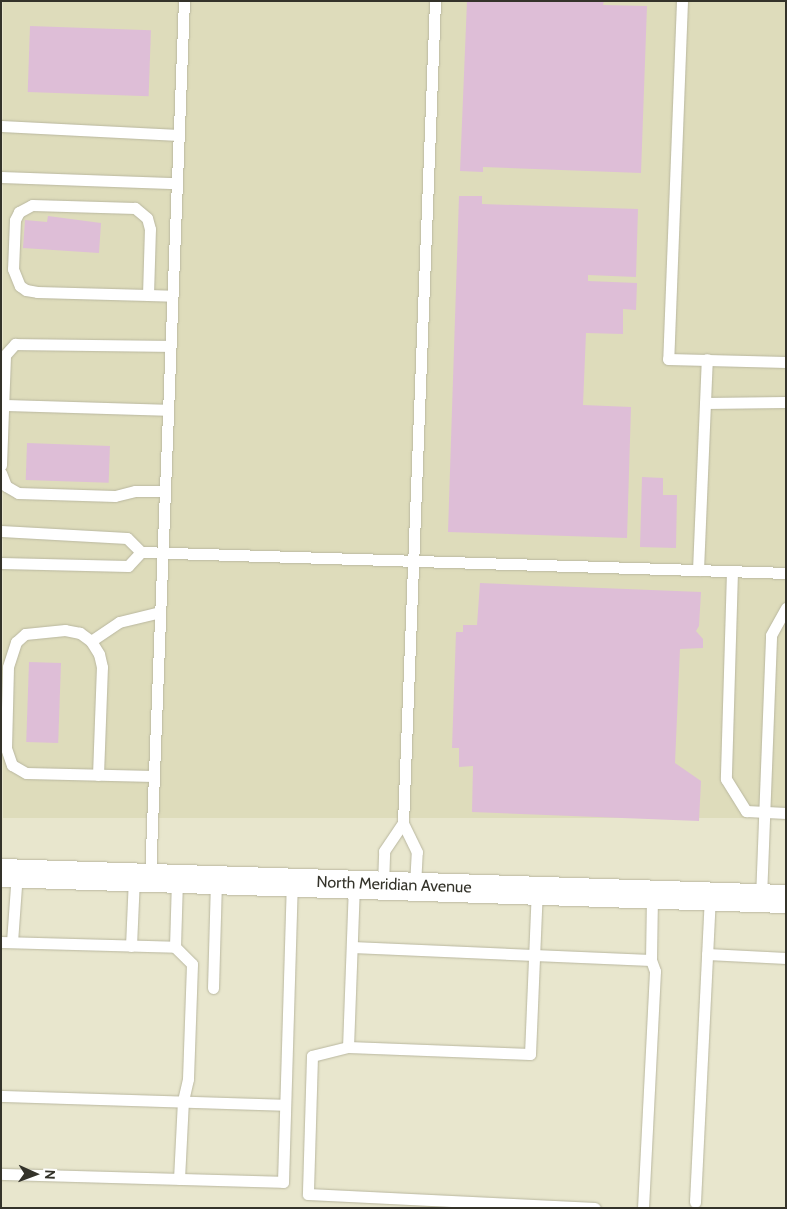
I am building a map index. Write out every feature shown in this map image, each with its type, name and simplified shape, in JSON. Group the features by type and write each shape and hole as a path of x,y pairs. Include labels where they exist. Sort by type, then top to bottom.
{"main road":[{"name":"North Meridian Avenue","path":"9,873 773,898"}],"lane":[{"path":"131,946 142,877 154,776 184,1"},
{"path":"416,886 417,852 403,823 435,1"},
{"path":"682,1 668,359 786,362"},
{"path":"1,126 179,135"},
{"path":"1,176 176,183"},
{"path":"148,295 150,229 142,214 134,208 32,205 24,207 15,220 13,269 20,286 36,292 172,296"},
{"path":"1,465 5,355 15,344 170,346"},
{"path":"698,570 707,360"},
{"path":"705,403 786,402"},
{"path":"3,404 168,410"},
{"path":"1,473 6,486 18,493 115,496 135,491 165,491"},
{"path":"1,531 127,538 141,552 786,573"},
{"path":"1,563 128,566 141,552"},
{"path":"732,571 726,779 746,810 786,813"},
{"path":"773,898 764,812 771,635 786,608"},
{"path":"91,641 119,622 160,612"},
{"path":"98,775 102,667 99,654 91,641 80,633 65,630 35,631 16,642 8,667 6,748 12,765 26,773 98,775 154,776"},
{"path":"383,885 384,851 403,823"},
{"path":"9,873 7,942 175,947 192,964 188,1079 183,1100 180,1179"},
{"path":"175,947 177,878"},
{"path":"213,988 216,880"},
{"path":"1,1174 283,1182 292,882"},
{"path":"348,1047 354,884"},
{"path":"537,890 530,1054 348,1047 312,1056 308,1194 595,1208"},
{"path":"643,1208 655,970 651,960 652,894"},
{"path":"695,1202 710,896"},
{"path":"352,947 651,960"},
{"path":"707,954 786,958"},
{"path":"1,1096 183,1100 285,1105"}],"shaded area":[{"path":"3,1 786,1 786,818 3,818"}],"building":[{"path":"467,1 604,1 603,5 647,6 641,173 483,167 483,172 460,171"},
{"path":"30,26 151,30 149,96 28,92"},
{"path":"459,196 482,196 482,204 638,209 636,277 588,275 588,281 637,283 636,310 623,309 623,334 586,333 583,405 631,407 627,538 448,532"},
{"path":"48,216 101,223 99,253 23,248 25,220 47,222"},
{"path":"27,443 110,446 109,483 26,480"},
{"path":"642,477 663,478 663,495 677,495 676,548 640,547"},
{"path":"480,583 701,592 699,626 696,631 703,639 703,648 680,649 675,763 701,781 699,821 472,812 473,766 459,767 459,748 452,748 456,632 463,632 463,625 477,625"},
{"path":"29,662 61,663 58,743 26,742"}]}
